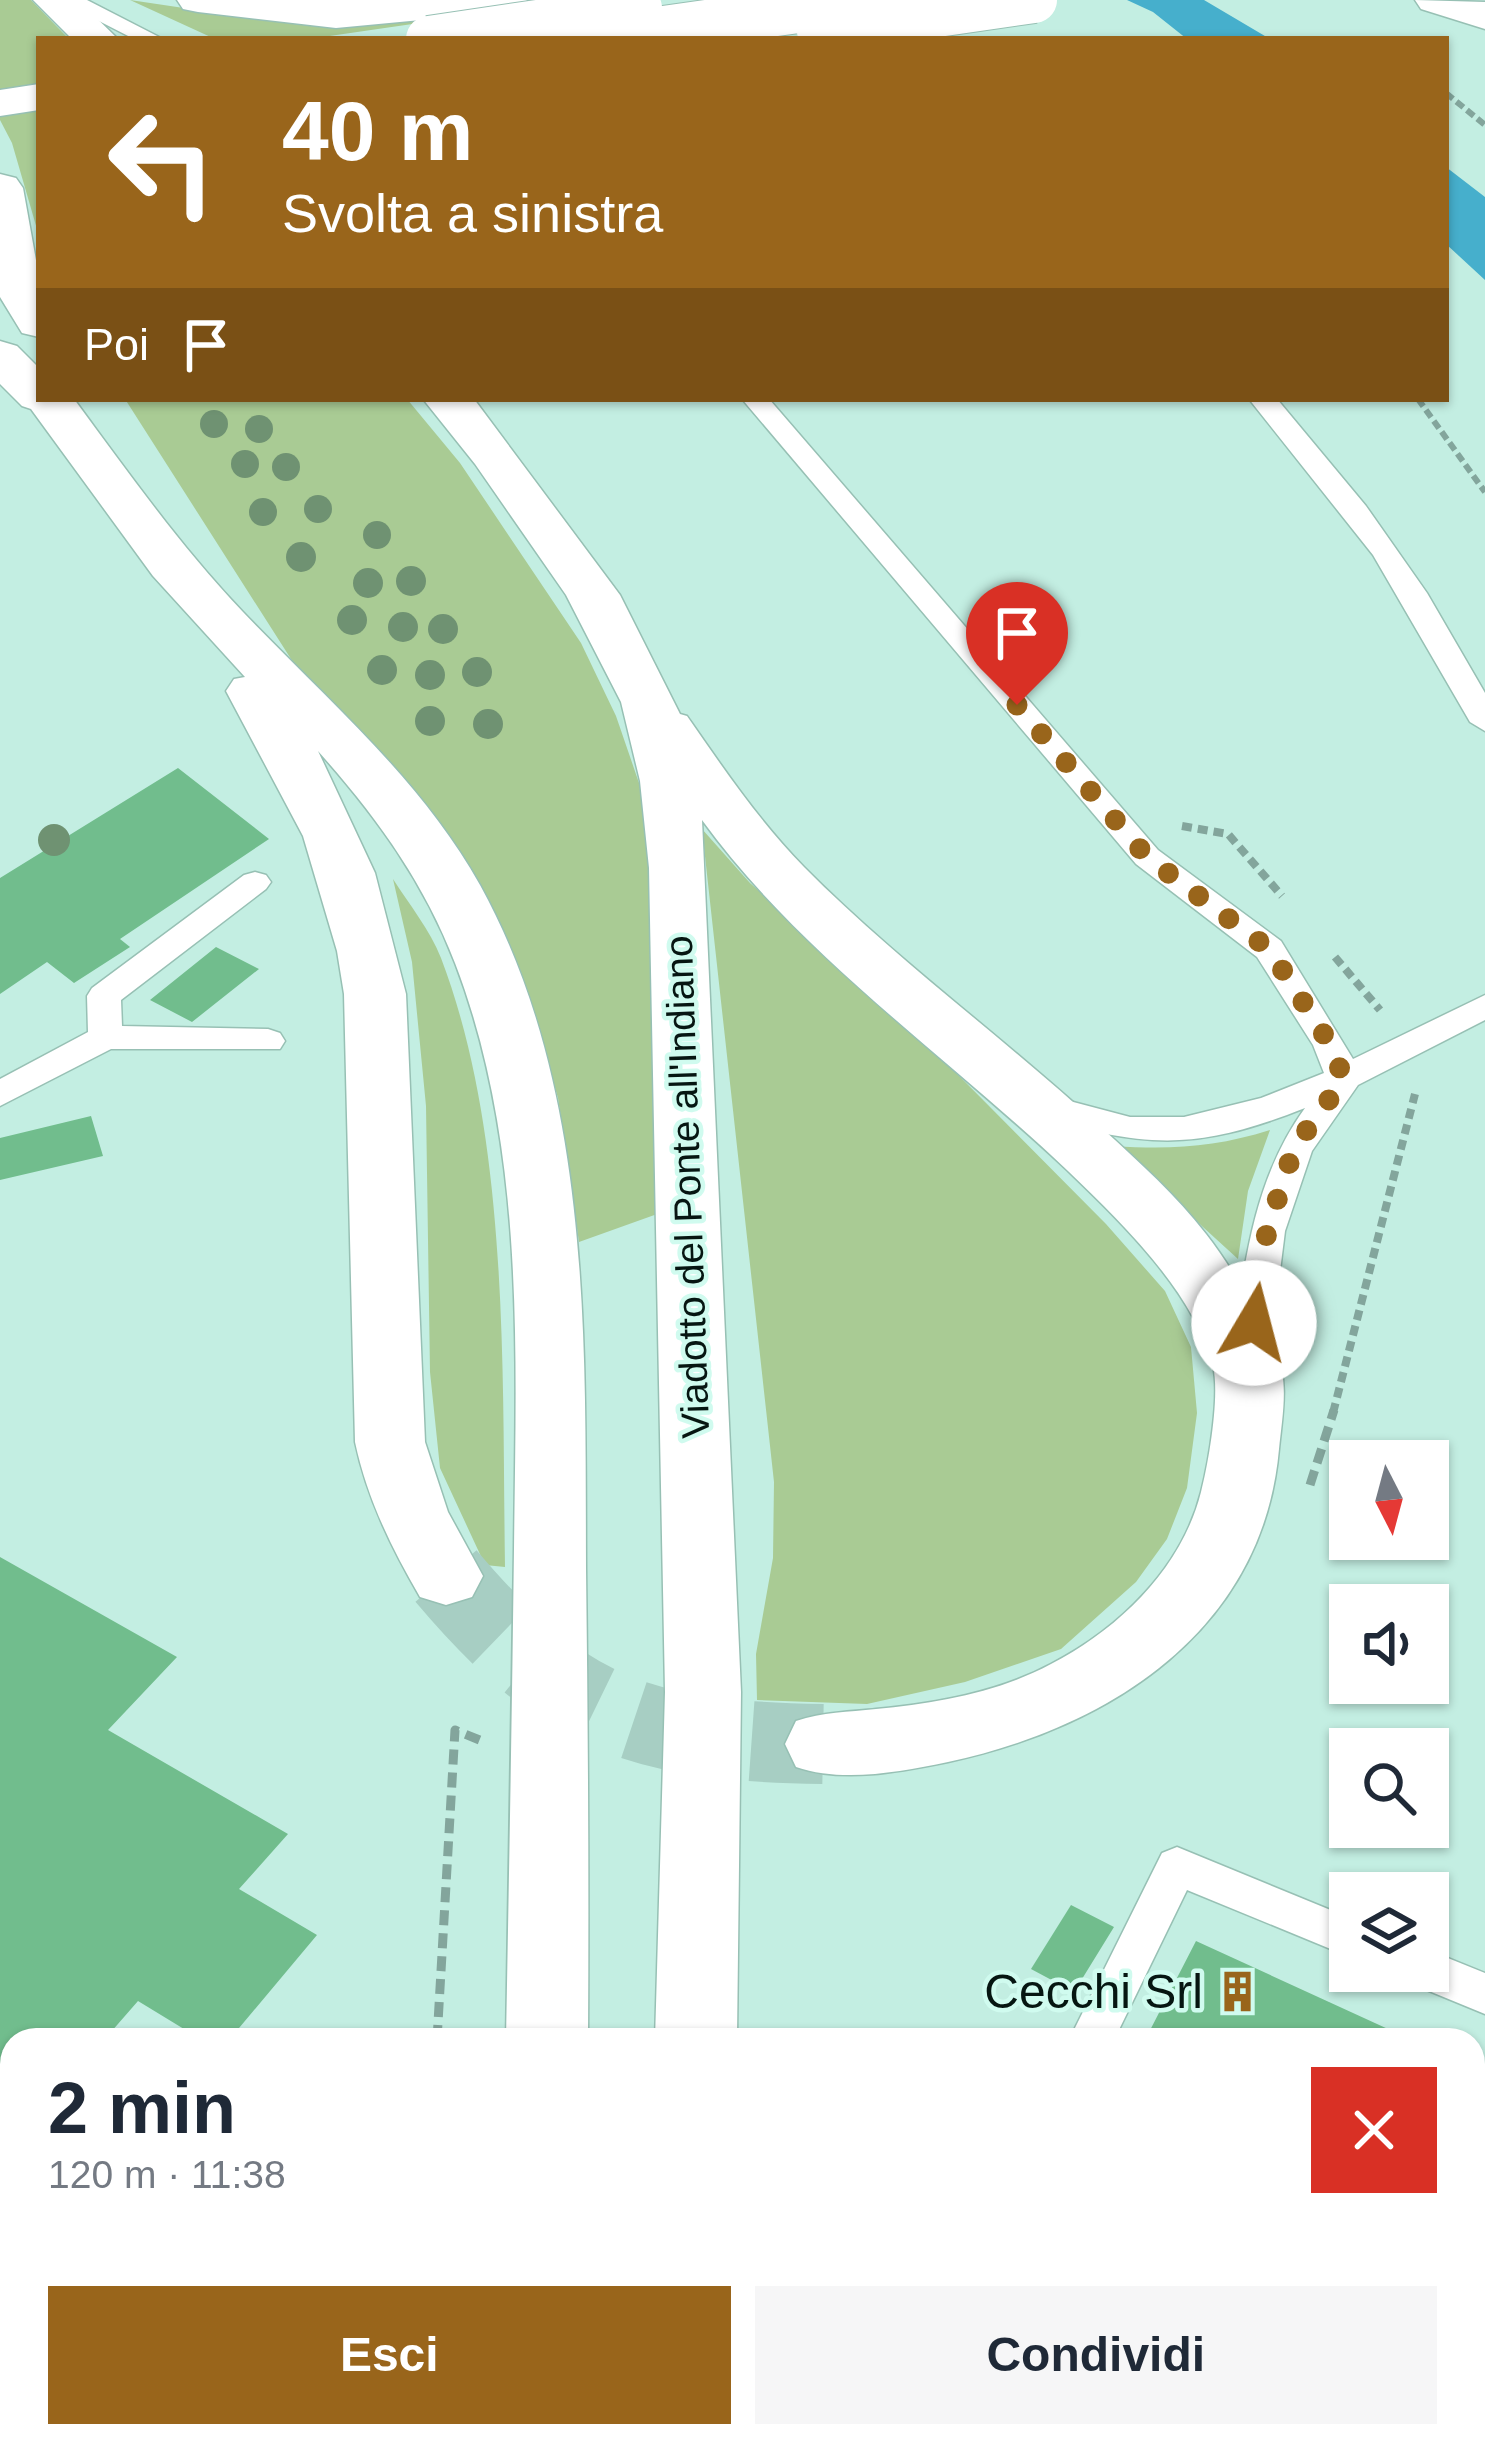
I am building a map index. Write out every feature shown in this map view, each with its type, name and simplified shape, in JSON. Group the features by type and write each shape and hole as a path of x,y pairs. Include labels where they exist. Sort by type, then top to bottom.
{"main road":[{"path":"55,0 94,36"},
{"path":"198,0 428,24 696,0"},
{"path":"428,24 506,0"},
{"path":"614,36 868,0"},
{"path":"789,36 1034,0"},
{"path":"1436,0 1485,16"},
{"path":"0,103 36,97"},
{"path":"0,128 36,122"},
{"path":"0,188 17,279 36,317"},
{"path":"0,332 36,381"},
{"path":"0,356 36,385"},
{"name":"Viadotto del Ponte all'Indiano","path":"450,402 493,453 593,595 650,701 669,781 678,868 682,1131 703,1692 696,2028"},
{"path":"60,405 190,586 310,783 361,910 375,994 390,1442 398,1483 415,1525 446,1576"},
{"path":"60,405 223,560 450,886 505,1012 533,1165 550,1355 547,2028"},
{"path":"190,586 368,772"},
{"path":"650,701 731,822 799,896 1037,1104 1161,1221 1204,1275 1248,1368 1244,1468 1234,1514 1188,1591 1124,1659 1071,1690 958,1729 884,1742 823,1744"}],"lane":[{"path":"69,0 146,36"},
{"path":"758,402 1147,857 1269,949 1330,1044 1344,1079"},
{"path":"1265,402 1366,522 1465,680 1485,722"},
{"path":"105,1037 104,996 255,882"},
{"path":"1037,1104 1138,1130 1181,1130 1222,1121 1344,1079 1485,1006"},
{"path":"0,1094 105,1037 268,1041"},
{"path":"1248,1368 1267,1231 1294,1148 1344,1079"},
{"path":"1097,2028 1177,1866 1329,1929"},
{"path":"1449,1979 1485,1994"}],"path":[{"path":"1449,95 1485,124"},
{"path":"1420,402 1485,492"},
{"path":"434,2028 455,1730 483,1742"}],"green space":[{"path":"0,0 31,0 66,36 36,36 36,226 12,143 0,120"},
{"path":"130,0 257,19 433,21 330,36 208,36"},
{"path":"127,402 409,402 460,463 581,643 616,716 650,815 660,1213 579,1242 558,1098 521,972 435,843 321,706"},
{"path":"702,829 750,883 878,994 1106,1224 1165,1291 1191,1347 1197,1413 1187,1488 1167,1539 1136,1582 1061,1649 965,1682 867,1704 757,1700 756,1654 773,1558 774,1482"},
{"path":"393,879 441,958 480,1102 498,1258 505,1567 485,1565 440,1468 430,1372 426,1106 412,962"},
{"path":"1270,1130 1248,1191 1238,1259 1114,1146 1193,1146"}],"water":[{"path":"1127,0 1204,0 1265,36 1183,36 1153,12"},
{"path":"1449,169 1485,197 1485,280 1449,247"}],"building":[{"path":"178,768 269,839 120,939 130,947 74,983 47,962 0,994 0,878"},
{"path":"216,947 259,969 192,1022 150,1000"},
{"path":"91,1116 103,1156 0,1180 0,1138"},
{"path":"0,1557 177,1657 108,1730 288,1834 239,1889 317,1935 239,2028 182,2028 138,2001 114,2028 0,2028"},
{"path":"1071,1905 1114,1927 1074,1992 1031,1969"},
{"name":"Cecchi Srl","path":"1196,1941 1386,2028 1151,2028"}],"tunnel":[{"path":"446,1576 530,1661 612,1712 705,1736 823,1744"}],"place":[{"name":"Cecchi Srl","path":"1237,1991"}],"route":[{"path":"1017,705 1147,857 1269,949 1330,1044 1344,1079 1294,1148 1267,1231 1254,1323"}]}
